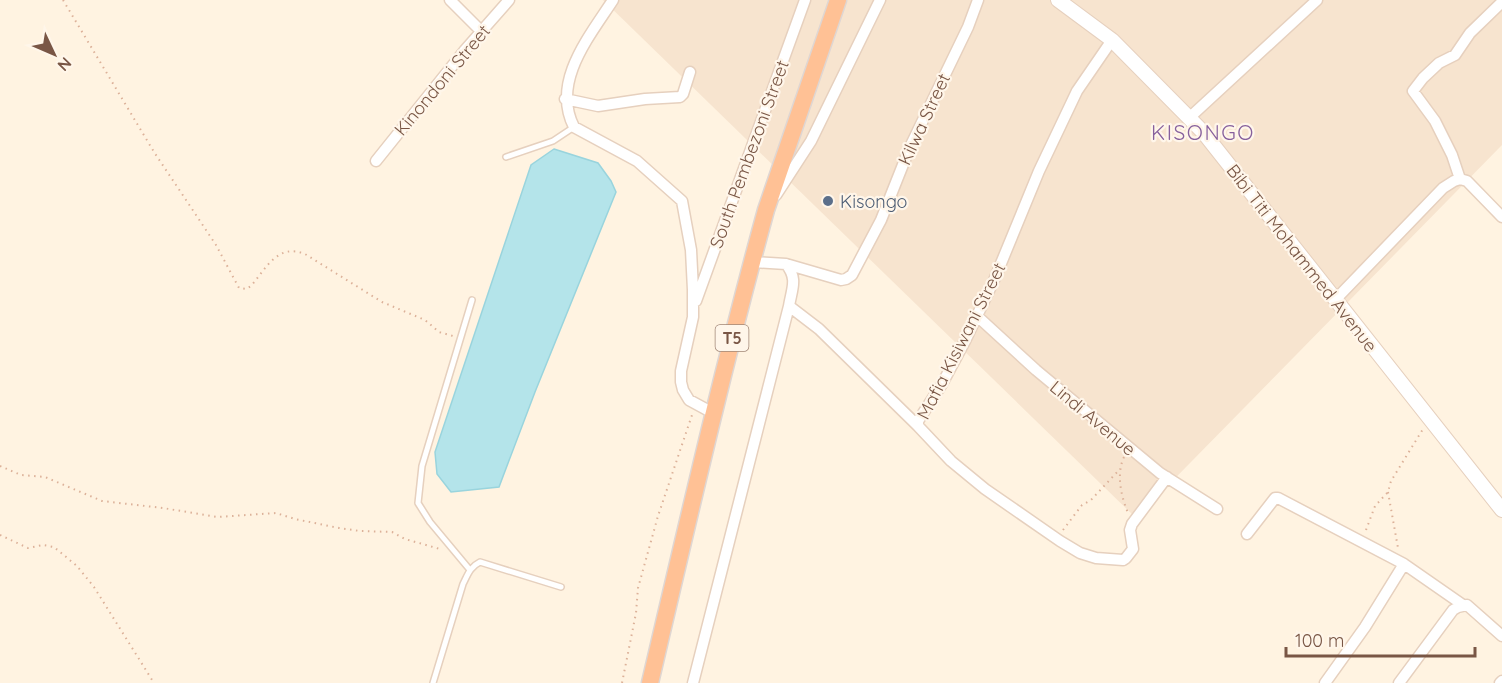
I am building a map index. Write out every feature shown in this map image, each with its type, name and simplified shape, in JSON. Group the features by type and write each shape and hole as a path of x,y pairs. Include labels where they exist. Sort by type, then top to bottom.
{"highway":[{"name":"T5","path":"650,683 713,413 766,210 838,0"}],"street":[{"path":"450,0 482,32"},
{"name":"Kinondoni Street","path":"376,161 509,0"},
{"path":"613,0 573,65 565,99 574,127 637,161 680,198 691,250 693,308 681,382 689,400 713,413"},
{"name":"South Pembezoni Street","path":"693,308 805,0"},
{"path":"766,210 811,141 880,0"},
{"name":"Kilwa Street","path":"753,261 786,264 841,280 846,279 856,270 881,220 910,147 968,27 978,0"},
{"name":"Bibi Titi Mohammed Avenue","path":"1058,0 1112,40 1203,132 1502,510"},
{"path":"1189,118 1317,0"},
{"path":"1460,179 1452,155 1435,121 1413,91 1439,63 1455,55 1470,33 1502,2"},
{"name":"Mafia Kisiwani Street","path":"1112,40 1077,91 1039,171 977,316 942,384 918,421 918,426 960,468 985,489 1080,553 1096,558 1123,560 1133,549 1130,530 1132,524"},
{"path":"565,99 598,106 645,99 680,97 684,94 690,72"},
{"path":"1335,300 1443,188 1460,179 1467,181 1502,217"},
{"path":"693,683 789,306 794,280 793,273 786,264"},
{"path":"789,306 819,329 918,426"},
{"name":"Lindi Avenue","path":"977,316 1036,370 1129,447 1167,477 1218,509"},
{"path":"1132,524 1167,477"},
{"path":"1248,534 1276,497 1402,564 1463,605 1467,605 1502,636"},
{"path":"1325,683 1365,627 1402,564"},
{"path":"1399,683 1453,610 1463,605"}],"lane":[{"path":"506,157 553,141 574,127"},
{"path":"470,570 421,509 418,503 418,491 422,466 472,300"},
{"path":"433,683 463,584 470,570 480,562 561,587"}],"path":[{"path":"63,0 154,152 216,245 239,288 246,289 251,286 281,253 293,249 305,254 382,302 425,320 439,332 453,336 459,342"},
{"path":"622,683 636,613 638,588 658,516 695,404"},
{"path":"1361,541 1375,506 1388,492 1399,466 1430,420"},
{"path":"1042,529 1060,531 1065,529 1082,505 1091,500 1120,469 1129,447"},
{"path":"0,466 21,476 45,477 102,501 216,517 276,513 349,530 392,532 405,539 439,548 459,557"},
{"path":"1120,469 1125,506 1132,524"},
{"path":"1388,492 1402,564"},
{"path":"0,535 28,548 43,545 54,547 77,566 94,587 154,683"}],"shaded area":[{"path":"603,0 1502,0 1502,145 1136,518"}],"water":[{"path":"554,149 598,163 616,192 499,487 451,492 437,474 435,452 531,165"}],"place":[{"name":"Kisongo","path":"828,201"}],"district":[{"name":"KISONGO","path":"1203,132"}]}
